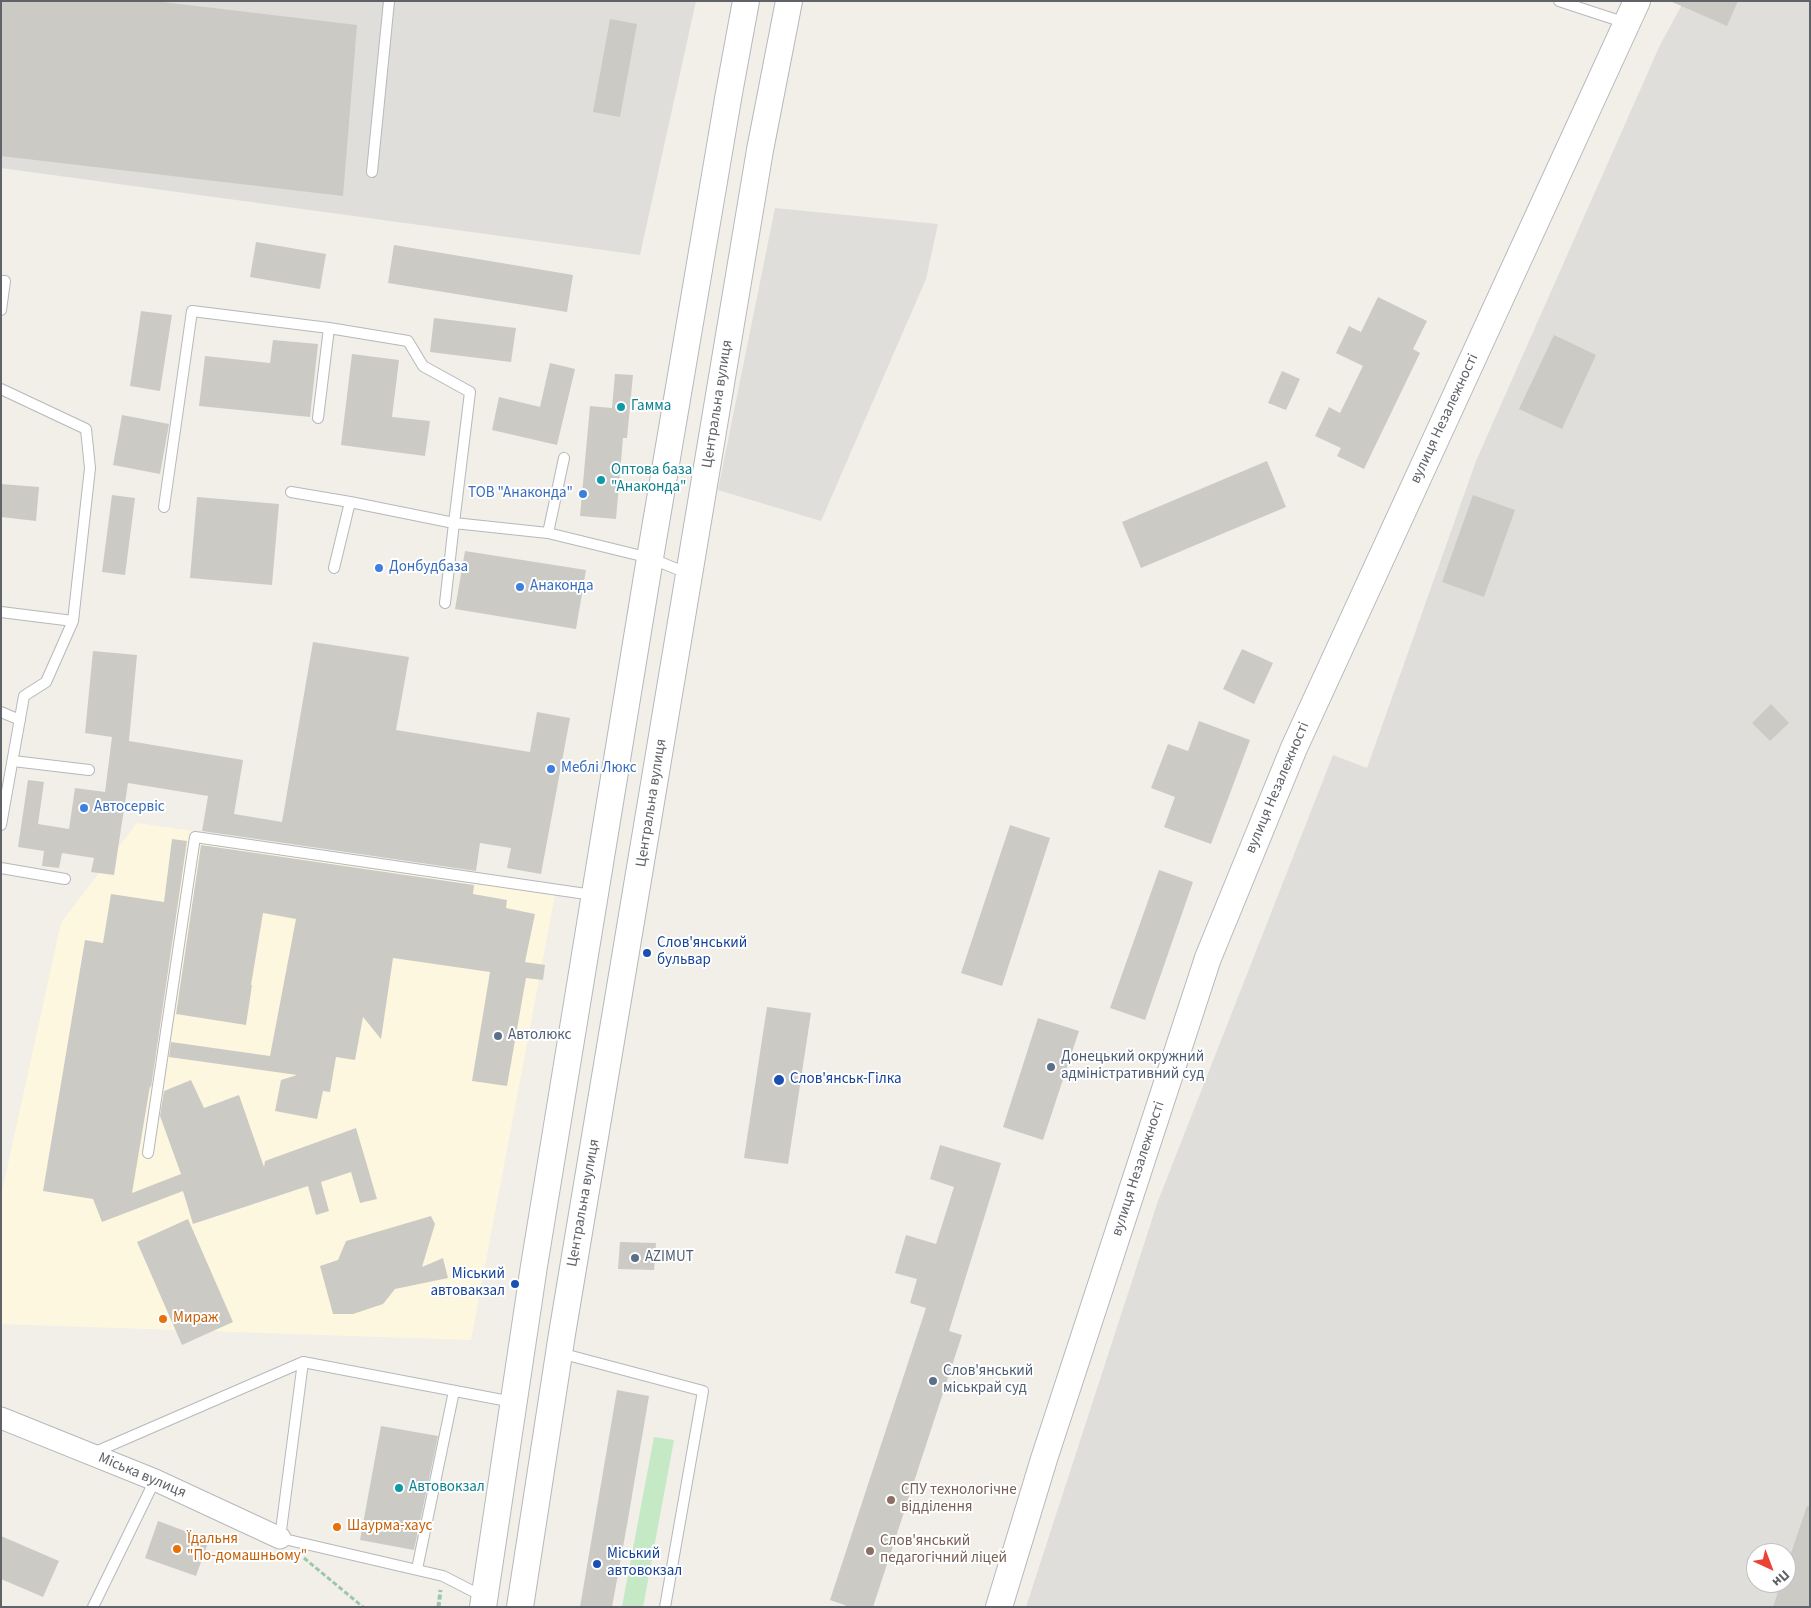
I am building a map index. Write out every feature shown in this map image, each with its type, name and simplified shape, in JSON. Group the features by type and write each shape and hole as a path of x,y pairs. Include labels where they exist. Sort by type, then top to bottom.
{"street":[{"path":"484,1602 512,1402 594,895 746,1"},
{"name":"Центральна вулиця","path":"520,1607 559,1352 760,150 789,1"},
{"name":"вулиця Незалежності","path":"999,1607 1047,1449 1208,958 1294,748 1631,12"},
{"name":"Міська вулиця","path":"1,1418 155,1480 280,1538"}],"lane":[{"path":"372,172 389,1"},
{"path":"1559,1 1631,12"},
{"path":"1,281 4,281 1,310"},
{"path":"164,507 192,311 329,328 408,342 423,366 470,392 445,603"},
{"path":"318,418 329,328"},
{"path":"1,389 86,429 90,468 73,621 46,682 24,696 1,825"},
{"path":"548,534 564,458"},
{"path":"291,492 454,523 548,534 650,558 689,574"},
{"path":"334,568 350,502"},
{"path":"1,612 73,621"},
{"path":"1,712 20,720"},
{"path":"13,761 89,770"},
{"path":"148,1153 195,837 594,895"},
{"path":"1,868 65,879"},
{"path":"559,1352 703,1391 665,1607"},
{"path":"90,1454 303,1362 512,1402"},
{"path":"303,1362 280,1538 443,1576 484,1602"},
{"path":"418,1569 454,1391"},
{"path":"93,1607 155,1480"}],"path":[{"path":"280,1538 363,1607"}],"shaded area":[{"path":"1,1 696,1 640,255 1,168"},
{"path":"1684,1 1810,1 1810,1607 1026,1607 1158,1201 1333,755 1367,768 1476,461 1660,45"},
{"path":"775,208 938,224 926,279 821,521 718,490"},
{"path":"137,823 557,884 471,1340 1,1324 1,1196 61,923"}],"green space":[{"path":"654,1437 674,1440 643,1607 622,1607"}],"building":[{"path":"1,1 154,1 357,25 343,196 1,156"},
{"path":"1670,1 1738,1 1727,26"},
{"path":"610,19 637,24 620,117 593,112"},
{"path":"256,242 326,254 320,289 250,277"},
{"path":"394,245 573,275 567,312 388,283"},
{"path":"1378,297 1427,321 1413,349 1420,353 1364,469 1337,456 1341,448 1315,436 1329,407 1340,413 1363,366 1336,353 1349,326 1361,332"},
{"path":"141,311 172,315 160,391 130,386"},
{"path":"434,318 516,328 511,362 430,352"},
{"path":"1554,335 1596,355 1562,429 1519,409"},
{"path":"273,340 318,344 310,417 199,406 205,356 270,363"},
{"path":"352,354 399,360 392,417 430,421 425,456 341,445"},
{"path":"550,363 575,369 557,445 492,430 499,397 540,407"},
{"path":"1282,371 1300,379 1286,410 1268,403"},
{"path":"615,374 633,375 627,438 623,438 616,519 580,516 590,406 612,408"},
{"path":"122,415 169,424 160,474 113,465"},
{"path":"1267,461 1286,507 1141,568 1122,522"},
{"path":"1,484 39,487 36,521 1,517"},
{"path":"112,495 135,498 125,575 102,572"},
{"path":"1473,495 1515,510 1484,597 1442,582"},
{"path":"197,497 279,504 272,585 190,578"},
{"path":"465,551 586,570 576,629 455,609"},
{"path":"313,642 409,657 396,730 530,752 537,712 570,718 541,874 507,868 511,848 480,843 476,871 202,831 208,796 128,783 114,875 91,872 94,858 62,853 59,868 42,866 44,851 18,847 28,780 44,782 38,824 69,829 75,788 105,792 112,737 85,733 93,651 137,655 129,741 243,760 234,814 282,822"},
{"path":"1242,649 1273,663 1254,704 1223,689"},
{"path":"1771,704 1789,723 1770,741 1752,723"},
{"path":"1199,721 1250,740 1211,844 1164,827 1175,797 1151,788 1168,744 1188,751"},
{"path":"1010,825 1050,838 1002,986 961,973"},
{"path":"172,839 187,841 151,1088 150,1086 132,1193 181,1174 160,1116 164,1091 191,1080 204,1108 239,1095 264,1167 265,1161 356,1128 377,1199 360,1203 351,1172 321,1182 329,1211 316,1215 308,1186 193,1224 183,1191 102,1222 93,1199 43,1191 85,940 103,943 111,894 164,902"},
{"path":"201,845 474,885 473,894 507,900 506,908 535,914 525,962 545,965 543,980 526,978 507,1086 472,1081 490,972 393,958 381,1039 363,1017 355,1060 336,1057 330,1092 323,1091 317,1119 275,1111 281,1080 297,1075 169,1057 171,1042 270,1056 296,919 263,913 246,1025 176,1014"},
{"path":"1159,870 1193,882 1145,1020 1110,1008"},
{"path":"767,1007 811,1013 788,1164 744,1158"},
{"path":"1038,1018 1079,1031 1043,1140 1003,1127"},
{"path":"940,1145 1001,1163 949,1331 962,1335 873,1607 850,1607 830,1600 926,1308 910,1303 917,1279 895,1273 906,1235 936,1244 954,1187 930,1179"},
{"path":"431,1216 435,1224 422,1267 443,1258 448,1278 395,1289 383,1304 353,1314 333,1314 320,1266 338,1260 346,1241"},
{"path":"188,1219 233,1322 182,1345 137,1242"},
{"path":"620,1242 656,1243 654,1270 618,1269"},
{"path":"617,1390 649,1396 612,1607 580,1607"},
{"name":"Автовокзал","path":"381,1426 438,1436 414,1550 360,1540"},
{"path":"1807,1506 1810,1506 1810,1607 1773,1607 1778,1593 1796,1593 1796,1543 1794,1543"},
{"name":"Їдальня \"По-домашньому\"","path":"158,1521 209,1540 196,1576 145,1558"},
{"path":"1,1536 59,1561 43,1597 1,1579"}],"place":[{"name":"Гамма","path":"621,407"},
{"name":"Оптова база \"Анаконда\"","path":"601,480"},
{"name":"ТОВ \"Анаконда\"","path":"583,494"},
{"name":"Донбудбаза","path":"379,568"},
{"name":"Анаконда","path":"520,587"},
{"name":"Меблі Люкс","path":"551,769"},
{"name":"Автосервіс","path":"84,808"},
{"name":"Слов'янський бульвар","path":"647,953"},
{"name":"Автолюкс","path":"498,1036"},
{"name":"Донецький окружний адміністративний суд","path":"1051,1067"},
{"name":"Слов'янськ-Гілка","path":"779,1080"},
{"name":"AZIMUT","path":"635,1258"},
{"name":"Міський автовакзал","path":"515,1284"},
{"name":"Мираж","path":"163,1319"},
{"name":"Слов'янський міськрай суд","path":"933,1381"},
{"name":"Автовокзал","path":"399,1488"},
{"name":"СПУ технологічне відділення","path":"891,1500"},
{"name":"Шаурма-хаус","path":"337,1527"},
{"name":"Їдальня \"По-домашньому\"","path":"177,1549"},
{"name":"Слов'янський педагогічний ліцей","path":"870,1551"},
{"name":"Міський автовокзал","path":"597,1564"}]}
